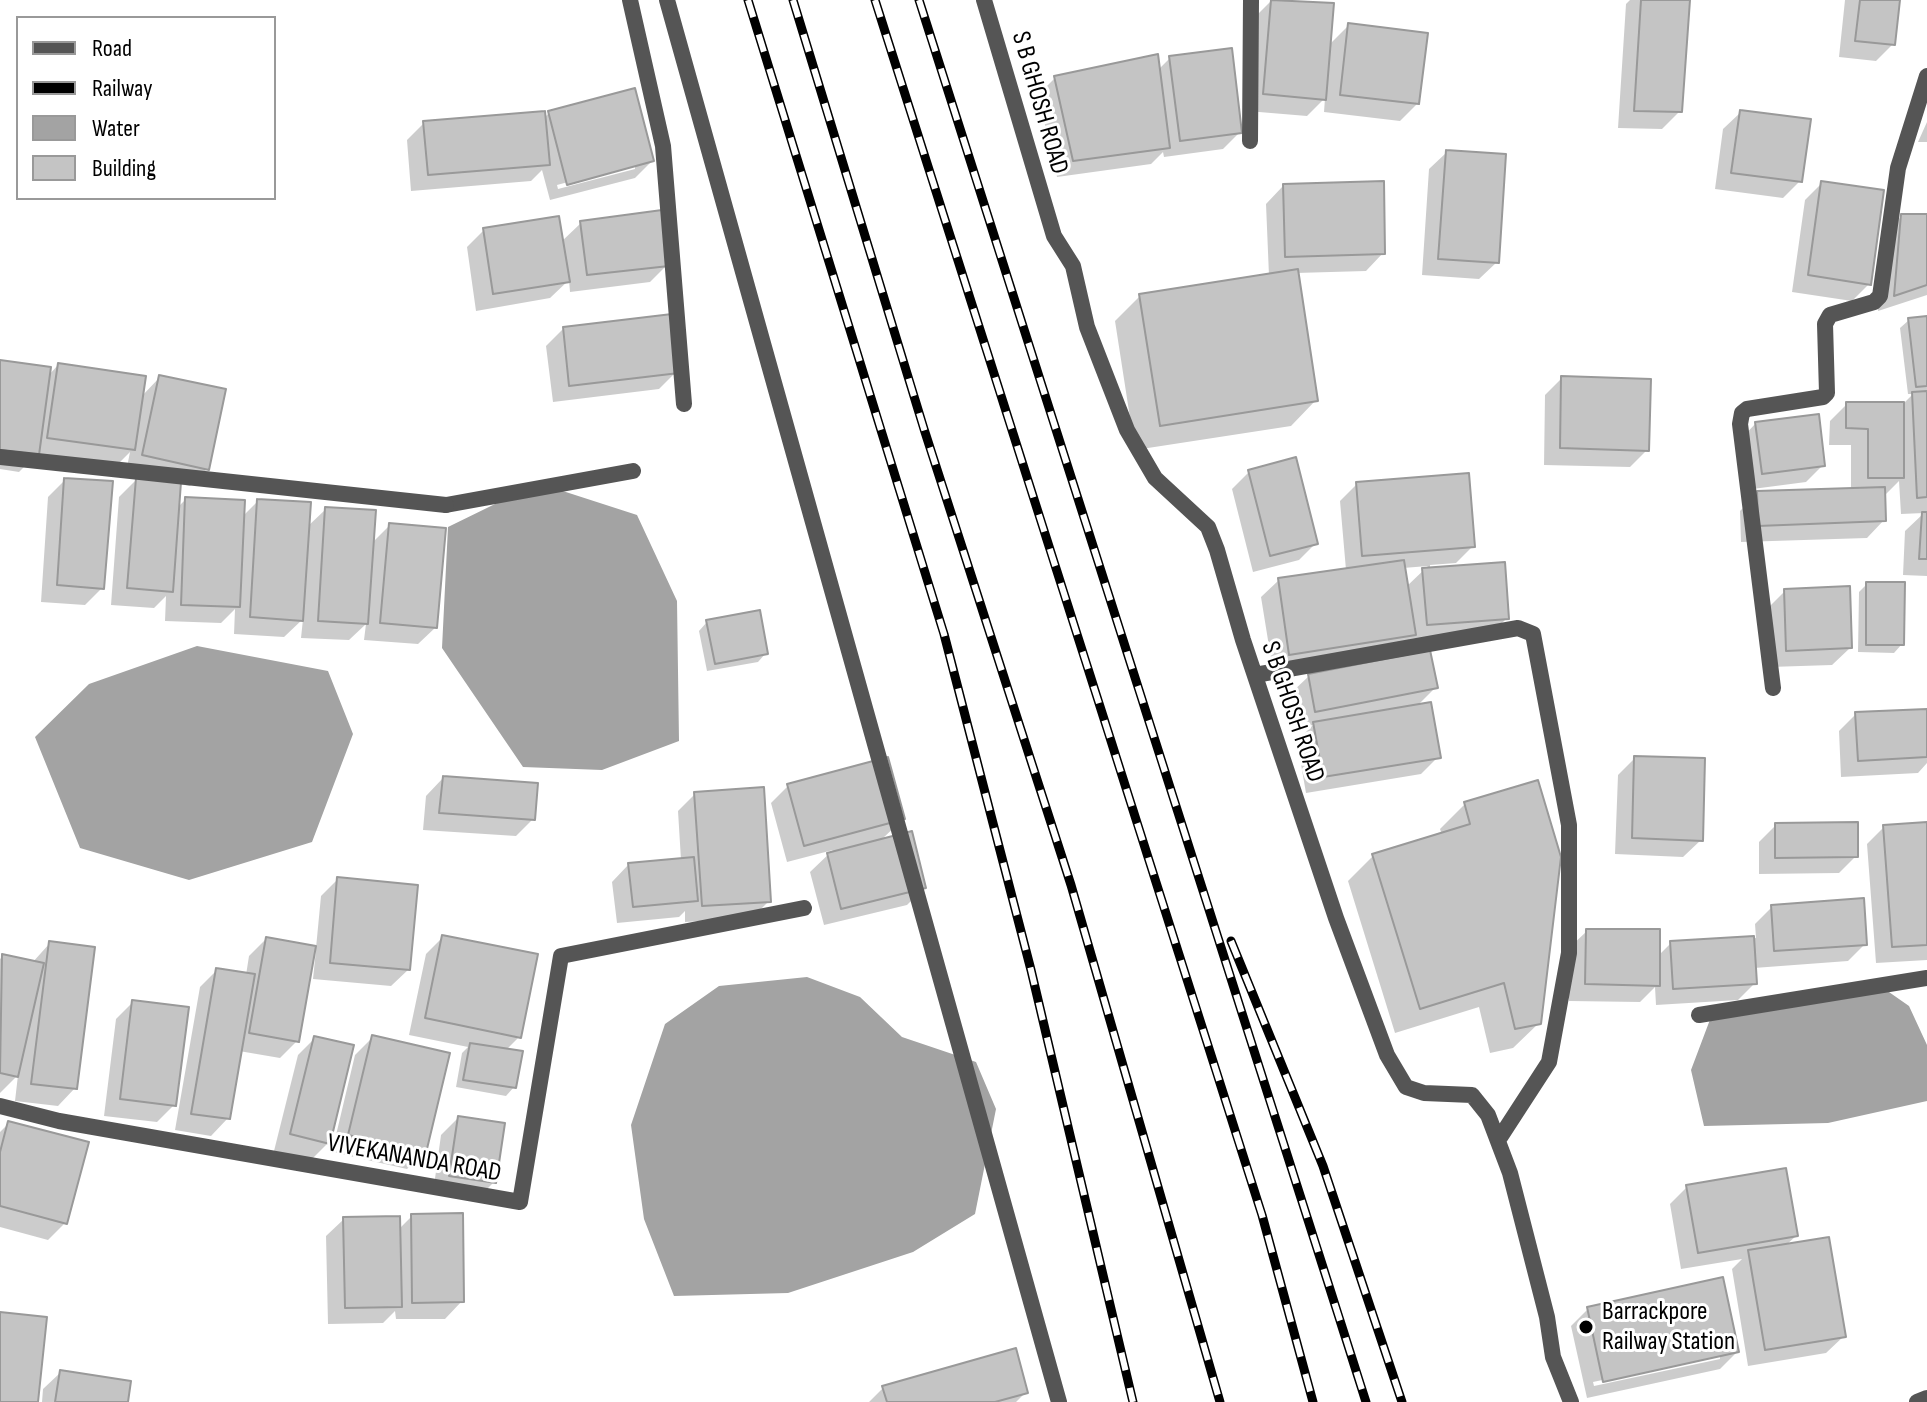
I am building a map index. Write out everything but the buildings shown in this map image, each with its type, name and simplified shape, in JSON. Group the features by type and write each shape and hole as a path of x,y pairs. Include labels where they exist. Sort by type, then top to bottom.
{"street":[{"path":"630,0 663,146 684,404"},
{"path":"667,0 1059,1402"},
{"name":"S B GHOSH ROAD","path":"984,0 1054,236 1073,266 1087,327 1127,430 1155,478 1208,527 1364,997 1396,1072 1406,1087 1424,1093 1472,1095 1499,1139 1547,1317 1553,1357 1571,1402"},
{"path":"1250,141 1251,0"},
{"path":"1773,688 1742,413 1747,409 1823,397 1827,393 1825,324 1830,315 1874,302 1880,296 1898,168 1927,76"},
{"path":"0,457 446,505 633,471"},
{"path":"1255,675 1518,628 1533,634 1569,825 1569,953 1549,1062 1499,1139"},
{"name":"VIVEKANANDA ROAD","path":"0,1106 59,1121 520,1202 561,956 804,908"},
{"path":"1699,1015 1927,978"},
{"path":"1917,1402 1927,1398"}],"water":[{"path":"538,483 637,515 677,601 679,741 602,770 523,767 442,648 448,527"},
{"path":"197,646 328,671 353,734 312,842 189,880 80,848 35,737 89,684"},
{"path":"807,977 860,997 902,1037 976,1062 996,1109 975,1214 913,1252 788,1293 674,1296 644,1219 631,1125 665,1024 719,986"},
{"path":"1876,983 1909,1006 1927,1045 1927,1101 1828,1123 1704,1126 1691,1070 1714,1009"}],"railway":[{"path":"748,0 944,634 1031,970 1133,1402"},
{"path":"793,0 924,429 1071,885 1220,1402"},
{"path":"875,0 1262,1215 1313,1402"},
{"path":"919,0 1366,1402"},
{"path":"1231,941 1323,1166 1402,1402"}],"place":[{"name":"Barrackpore Railway Station","path":"1586,1327"}]}
